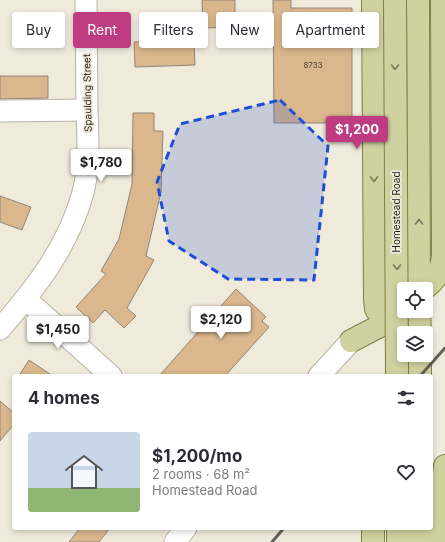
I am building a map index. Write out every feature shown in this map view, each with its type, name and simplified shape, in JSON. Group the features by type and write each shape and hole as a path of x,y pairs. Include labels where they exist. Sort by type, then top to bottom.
{"main road":[{"path":"373,0 374,299 376,309 381,316 397,312"},
{"name":"Homestead Road","path":"395,0 397,374"},
{"path":"418,0 419,282"},
{"path":"433,282 442,265 443,254 442,0"},
{"path":"351,341 364,323 374,299"},
{"path":"351,341 378,327 397,312"},
{"path":"420,362 420,374"},
{"path":"442,542 436,492 445,466"},
{"path":"398,530 398,542"},
{"path":"420,530 420,542"}],"street":[{"name":"Spaulding Street","path":"0,328 26,299 54,260 71,227 83,195 88,163 86,0"},
{"path":"0,111 87,110"},
{"path":"26,299 109,374"},
{"path":"321,374 351,341"},
{"path":"433,472 445,460"},
{"path":"175,542 184,530"}],"highlighted area":[{"path":"280,100 328,146 314,280 228,279 169,241 157,182 180,124"}],"building":[{"path":"202,0 235,0 235,12 216,12 216,28 208,28 208,12 202,12"},
{"path":"273,0 291,0 291,8 352,8 352,12 282,12 282,48 352,48 352,123 274,123"},
{"path":"134,42 139,42 139,48 194,48 195,65 135,67"},
{"path":"0,76 48,76 48,98 0,99"},
{"path":"133,113 154,113 154,131 163,131 161,192 146,256 154,260 127,308 136,316 124,328 105,310 93,323 76,307 106,274 101,271 119,239 132,184"},
{"path":"0,196 31,207 22,230 0,222"},
{"path":"236,289 266,317 262,321 269,327 227,374 161,374"},
{"path":"29,360 50,374 20,374"},
{"path":"0,401 12,411 12,426 0,441"},
{"path":"78,530 108,530 99,542 69,542"}],"railway":[{"path":"422,374 445,348"},
{"path":"272,542 282,530"}]}
